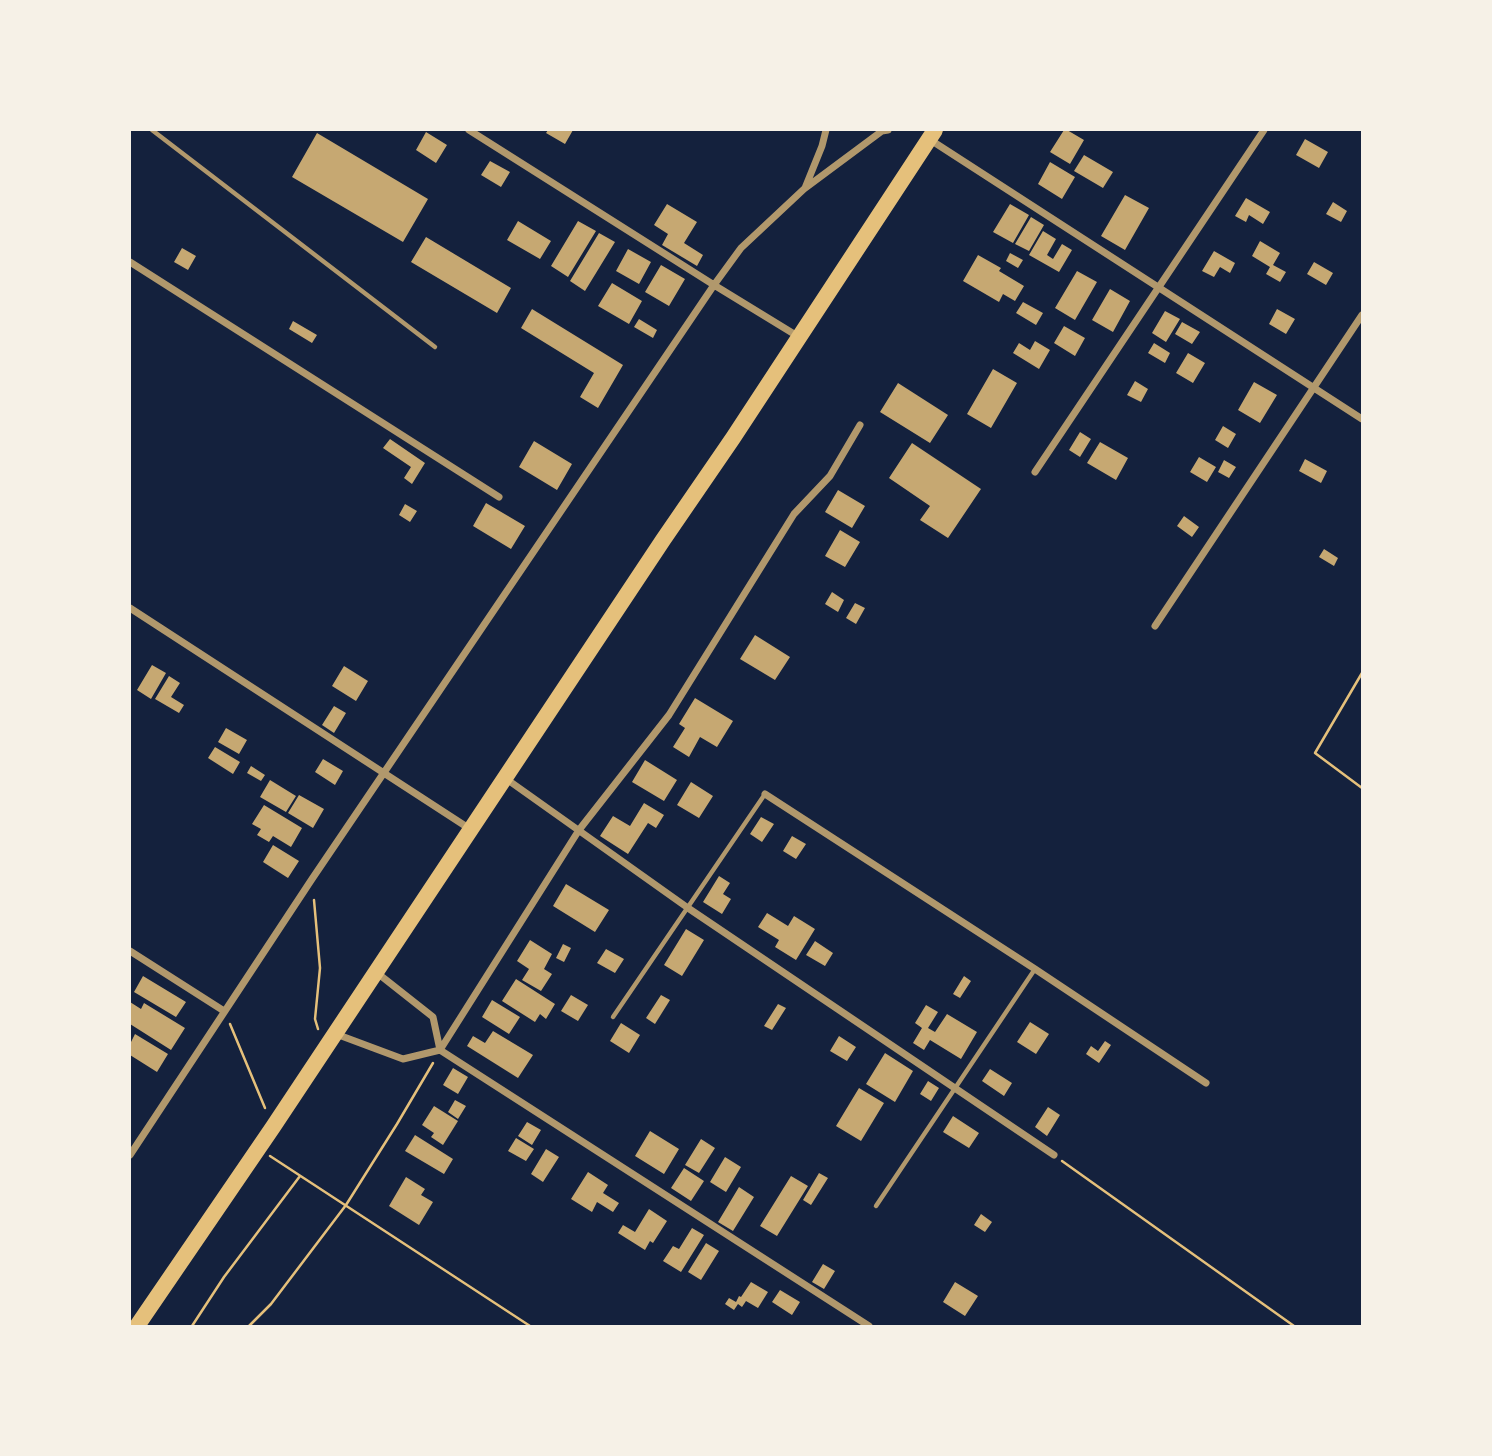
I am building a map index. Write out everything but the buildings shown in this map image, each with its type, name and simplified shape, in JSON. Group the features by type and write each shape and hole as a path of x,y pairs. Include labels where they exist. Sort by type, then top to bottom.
{"main road":[{"path":"136,1326 259,1148 932,134"}],"street":[{"path":"469,130 799,337"},
{"path":"804,189 826,130"},
{"path":"130,1155 312,879 713,285 741,248 804,189 882,131 888,130"},
{"path":"1035,472 1264,130"},
{"path":"932,134 1159,287 1363,419"},
{"path":"130,262 499,497"},
{"path":"1155,626 1363,314"},
{"path":"440,1051 579,830 669,715 794,514 830,476 860,425"},
{"path":"130,608 471,830"},
{"path":"505,778 688,908 1054,1155"},
{"path":"765,794 1206,1083"},
{"path":"130,951 225,1011"},
{"path":"376,972 433,1017 440,1051"},
{"path":"335,1034 403,1059 440,1051 869,1326"},
{"path":"130,1323 136,1326"}],"lane":[{"path":"152,130 435,347"},
{"path":"613,1017 765,794"},
{"path":"876,1206 1035,969"}],"path":[{"path":"1363,673 1315,753 1363,788"},
{"path":"312,879 320,968 315,1019 325,1048"},
{"path":"225,1011 273,1127"},
{"path":"249,1326 271,1304 346,1205 440,1051"},
{"path":"259,1148 530,1326"},
{"path":"1054,1155 1294,1326"},
{"path":"192,1326 224,1277 300,1175"}]}
